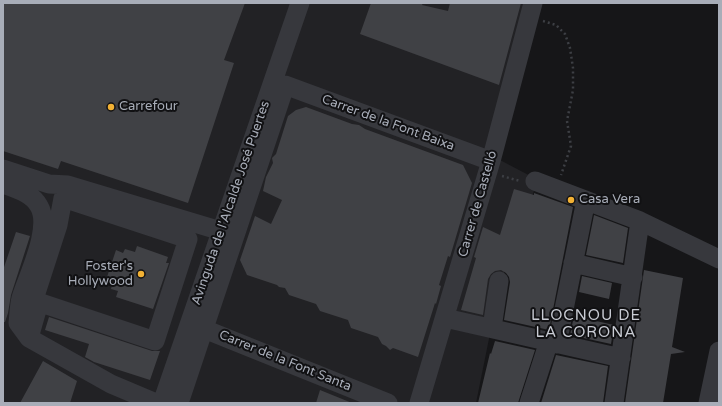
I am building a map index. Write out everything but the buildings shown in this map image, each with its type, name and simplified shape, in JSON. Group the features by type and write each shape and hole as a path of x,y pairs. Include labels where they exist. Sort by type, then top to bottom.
{"street":[{"name":"Avinguda de l'Alcalde José Puertes","path":"163,403 300,3"},
{"name":"Avinguda de l'Alcalde José Puertes","path":"179,403 313,3"},
{"name":"Carrer de Castelló","path":"419,403 490,167 532,10"},
{"name":"Carrer de la Font Baixa","path":"285,86 490,167"},
{"path":"3,169 49,184 68,185 190,231"},
{"path":"535,181 640,221 719,259"},
{"path":"3,184 29,194 40,206"},
{"path":"49,184 41,193 40,206 44,226 21,300 18,323 29,338 111,384 156,403"},
{"path":"190,231 155,341 35,301 35,296 58,225 64,198 190,231 221,231"},
{"path":"529,403 553,342 573,264 586,200"},
{"path":"614,403 640,221"},
{"path":"573,264 632,277"},
{"path":"492,328 499,281"},
{"path":"29,338 39,303"},
{"path":"445,318 621,358"},
{"name":"Carrer de la Font Santa","path":"204,329 388,403"},
{"path":"708,403 719,351"},
{"path":"163,403 186,380"}],"path":[{"path":"532,10 556,25 565,34 570,48 573,68 573,90 566,121 571,146 557,189"},
{"path":"490,167 515,180 530,183 535,181"}],"shaded area":[{"path":"3,3 542,3 500,160 538,180 505,269 496,304 476,403 3,403"}],"place":[{"name":"Carrefour","path":"111,107"},
{"name":"Casa Vera","path":"571,200"},
{"name":"Foster's Hollywood","path":"141,274"}],"district":[{"name":"LLOCNOU DE LA CORONA","path":"586,324"}]}
